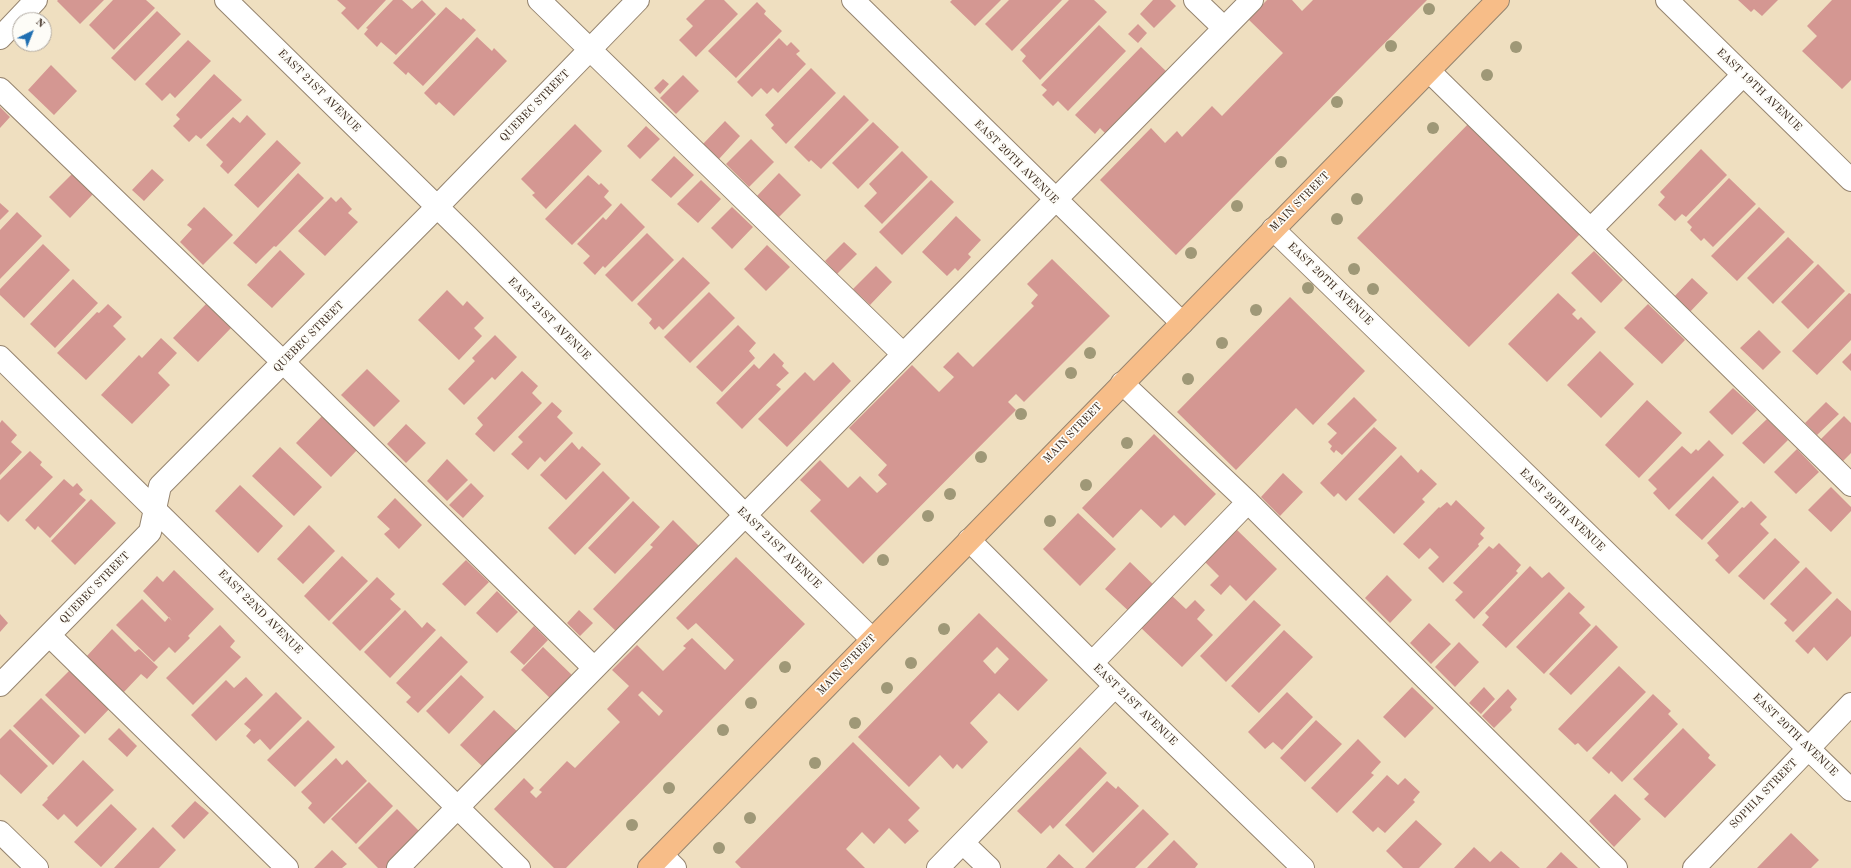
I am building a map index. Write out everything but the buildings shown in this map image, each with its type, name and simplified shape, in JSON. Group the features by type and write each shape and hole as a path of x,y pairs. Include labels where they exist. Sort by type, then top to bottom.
{"main road":[{"name":"MAIN STREET","path":"662,864 872,639 1498,0"}],"street":[{"path":"0,38 36,0"},
{"name":"EAST 21ST AVENUE","path":"226,0 437,207 744,515 872,639"},
{"path":"539,0 903,354"},
{"name":"QUEBEC STREET","path":"0,685 150,532 160,486 284,363 638,0"},
{"name":"EAST 20TH AVENUE","path":"853,0 1054,200 1182,323"},
{"path":"1195,0 1224,28"},
{"path":"398,868 1252,0"},
{"name":"EAST 19TH AVENUE","path":"1667,0 1851,180"},
{"path":"1429,71 1851,485"},
{"path":"1591,229 1743,75"},
{"path":"0,89 284,363 594,668"},
{"name":"EAST 20TH AVENUE","path":"1273,229 1851,790"},
{"name":"EAST 22ND AVENUE","path":"0,357 155,508 518,868"},
{"path":"1122,383 1248,502 1616,868"},
{"path":"1092,663 1248,502"},
{"name":"EAST 21ST AVENUE","path":"969,540 1092,663 1303,868"},
{"path":"49,635 287,868"},
{"path":"938,868 1116,686"},
{"name":"SOPHIA STREET","path":"1694,868 1851,704"},
{"path":"0,832 37,868"},
{"path":"963,843 989,868"}]}
